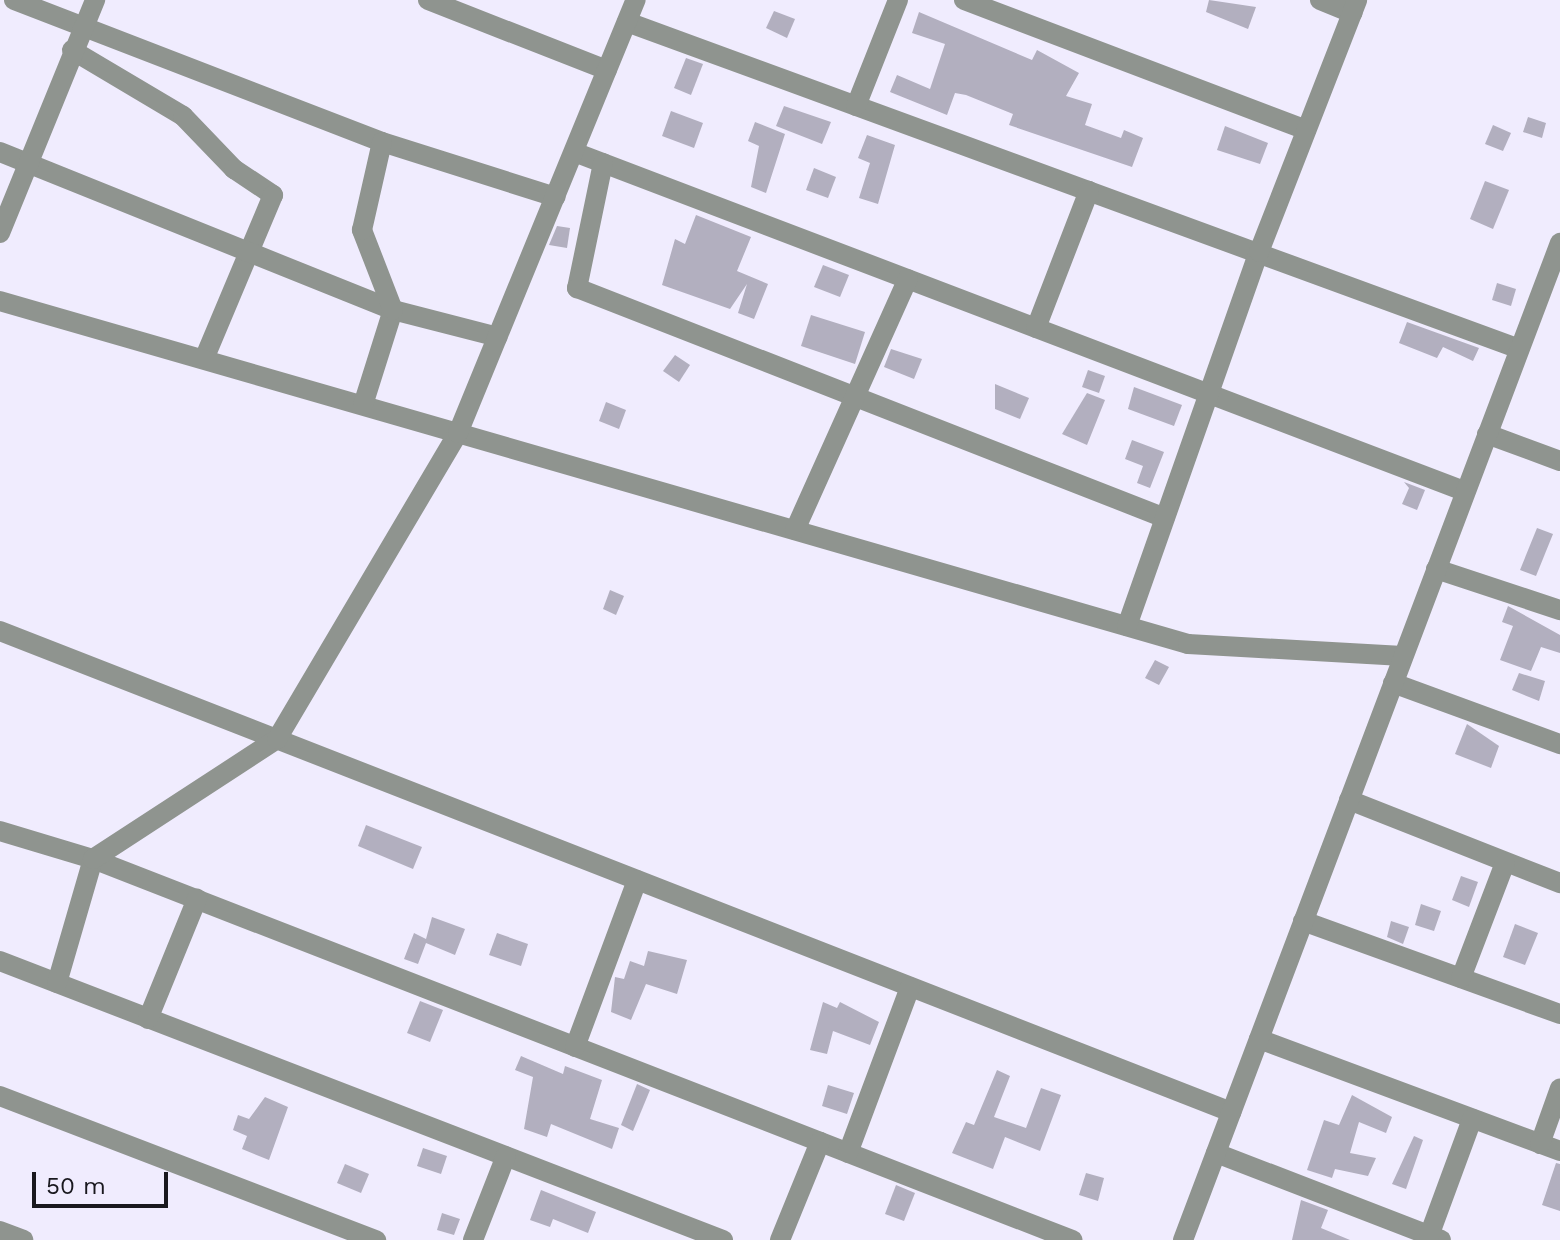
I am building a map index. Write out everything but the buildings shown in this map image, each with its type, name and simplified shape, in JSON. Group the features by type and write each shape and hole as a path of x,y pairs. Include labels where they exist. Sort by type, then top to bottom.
{"street":[{"path":"14,0 382,142 555,197"},
{"path":"0,233 26,162 95,0"},
{"path":"428,0 607,70"},
{"path":"57,983 93,859 277,739 458,433 636,0"},
{"path":"856,106 898,0"},
{"path":"964,0 1306,130"},
{"path":"1127,626 1259,252 1354,6 1320,0"},
{"path":"627,22 1517,348"},
{"path":"72,50 183,116 234,169 273,195 252,254 204,359"},
{"path":"363,405 393,310 362,230 382,142"},
{"path":"0,152 393,310 498,337"},
{"path":"574,152 1464,491"},
{"path":"603,163 577,288 1165,518"},
{"path":"1036,328 1089,191"},
{"path":"1183,1240 1517,348 1552,287 1560,243"},
{"path":"795,530 908,279"},
{"path":"0,301 1188,644 1403,656"},
{"path":"1487,434 1560,461"},
{"path":"1436,569 1560,610"},
{"path":"0,631 1231,1112"},
{"path":"1393,683 1560,744"},
{"path":"1349,800 1560,883"},
{"path":"0,831 93,859 1072,1240"},
{"path":"1461,978 1505,863"},
{"path":"575,1047 637,880"},
{"path":"148,1019 197,899"},
{"path":"1303,921 1560,1014"},
{"path":"0,961 723,1240"},
{"path":"848,1153 910,987"},
{"path":"1259,1039 1560,1151"},
{"path":"1540,1144 1560,1088"},
{"path":"0,1096 376,1240"},
{"path":"1216,1153 1435,1238 1472,1119"},
{"path":"780,1240 820,1142"},
{"path":"473,1240 506,1156"},
{"path":"0,1231 23,1240"}]}
